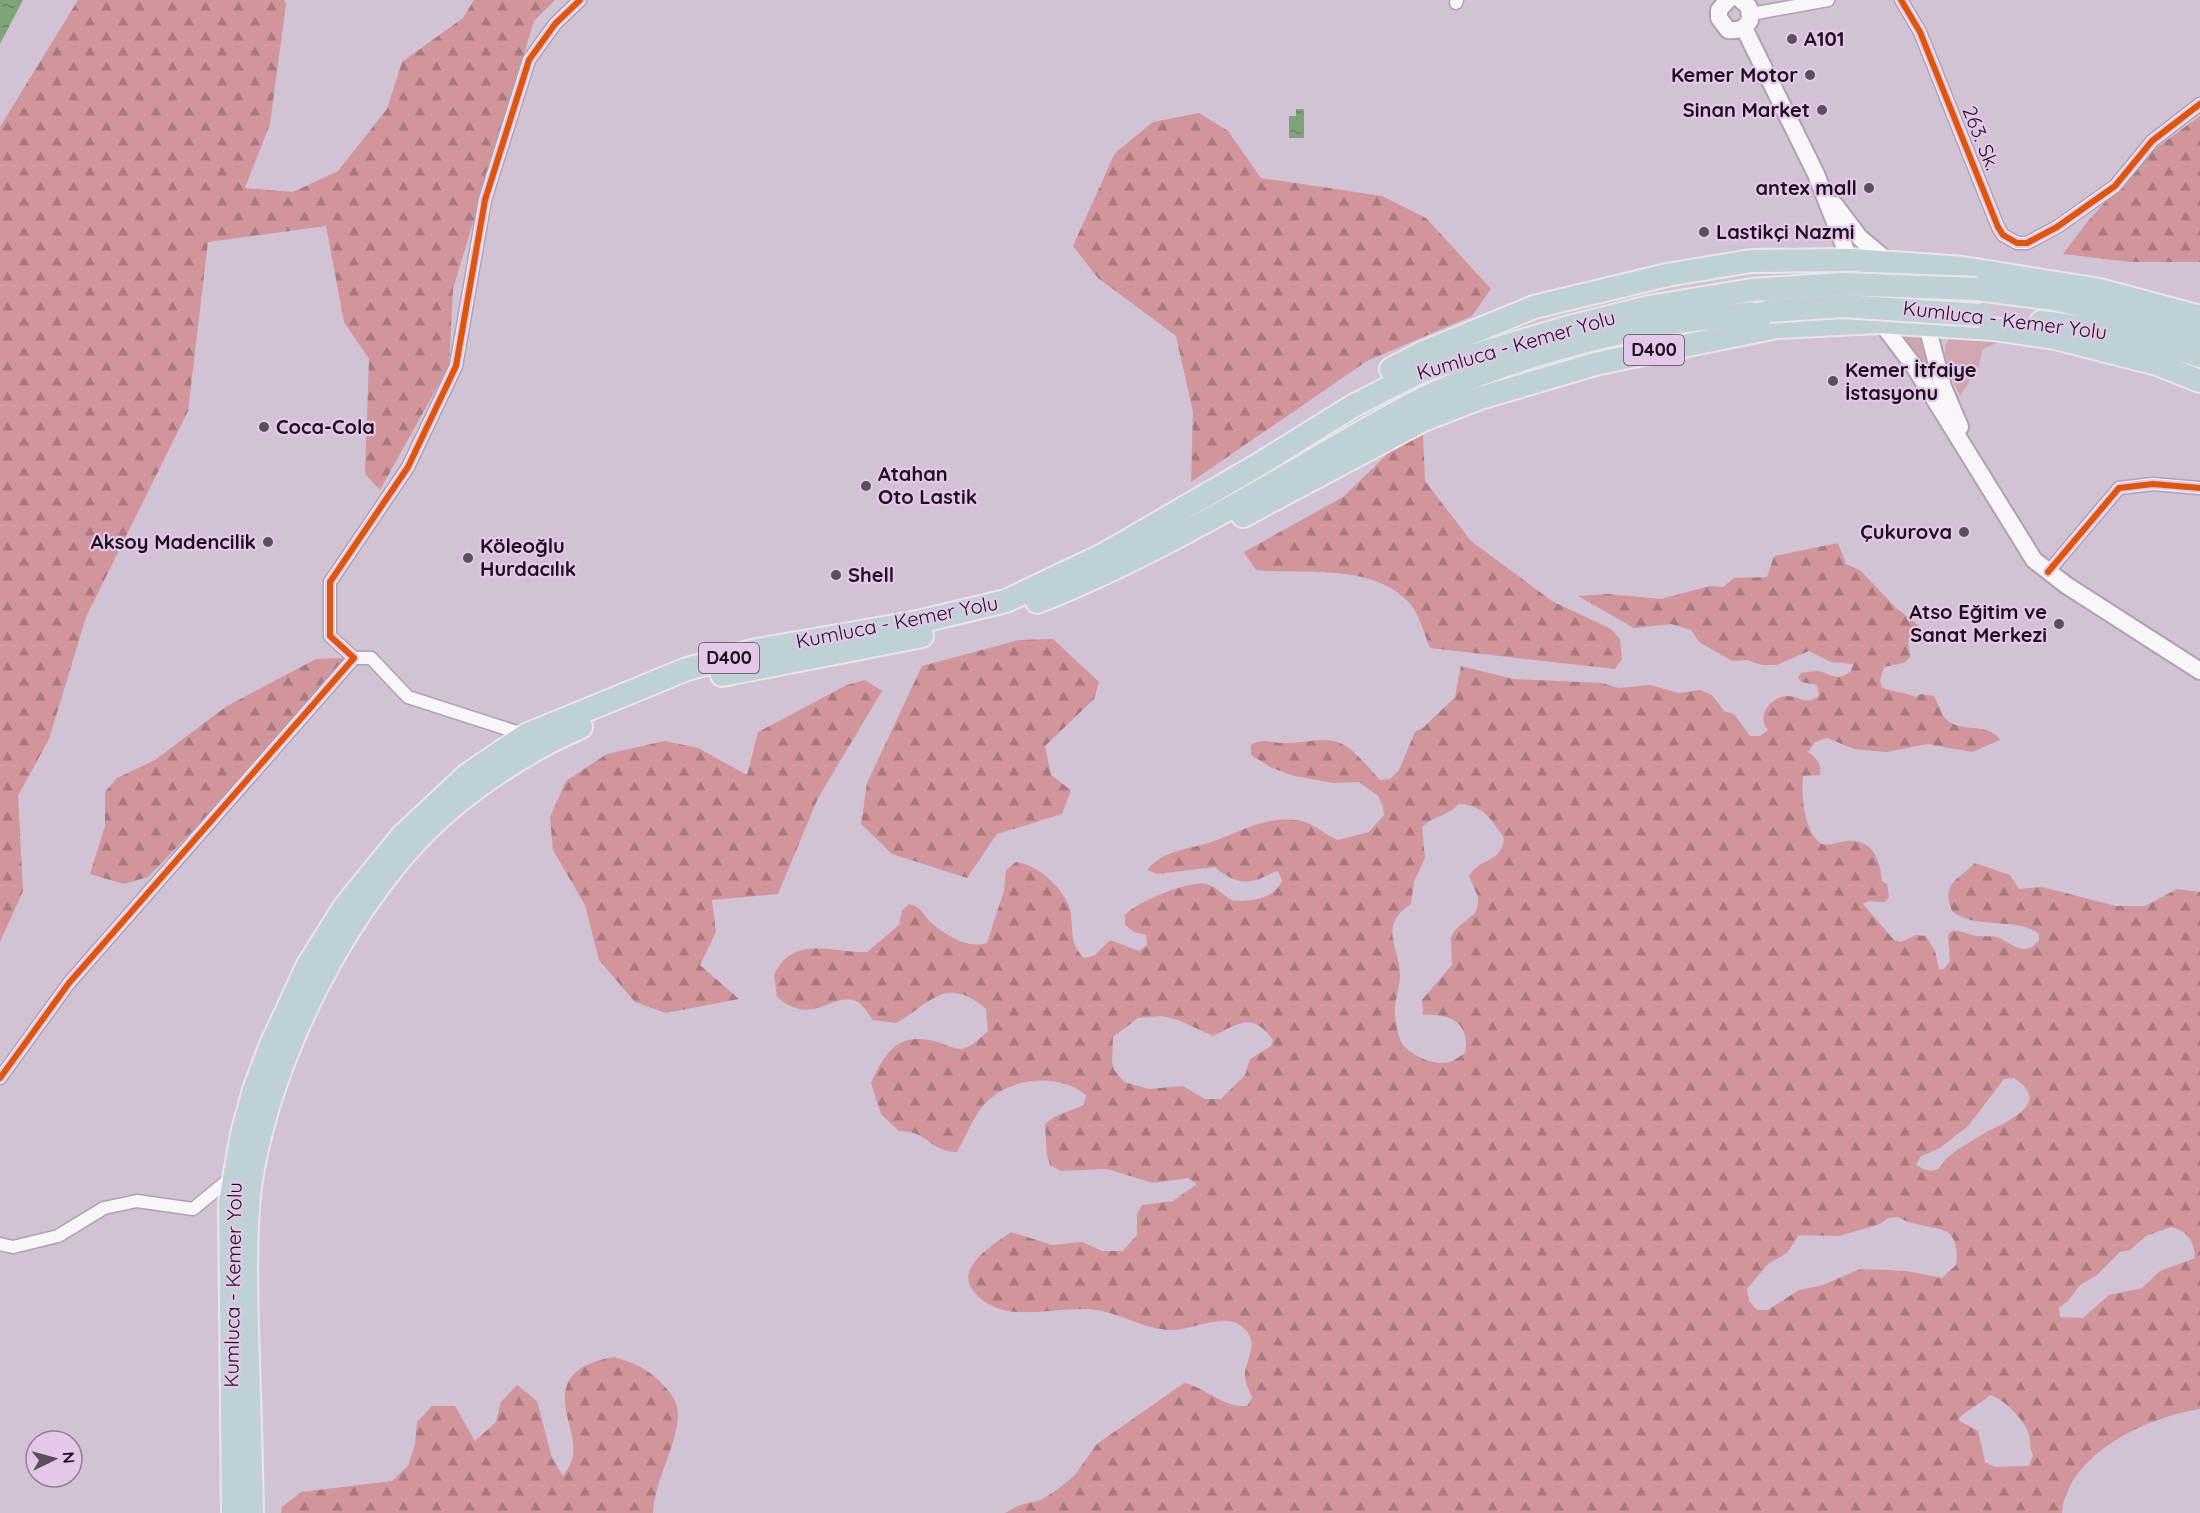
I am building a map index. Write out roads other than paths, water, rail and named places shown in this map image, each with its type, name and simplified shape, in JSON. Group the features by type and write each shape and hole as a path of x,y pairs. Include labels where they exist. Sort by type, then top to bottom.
{"highway":[{"path":"1191,505 1244,464 1367,383 1422,353 1534,307 1667,274 1751,261 1889,262 1963,268 2100,290 2200,317"},
{"name":"Kumluca - Kemer Yolu","path":"233,1513 229,1234 233,1176 248,1112 270,1047 308,965 345,906 402,836 467,775 526,735 687,669 752,651 918,622 1006,600 1103,555 1191,505 1353,406 1421,370 1615,316 1752,290 1842,284 1977,289 2055,299 2200,335"},
{"name":"Kumluca - Kemer Yolu","path":"252,1513 246,1258 249,1196 258,1140 274,1084 326,972 365,907 406,855 450,808 506,768 570,732 692,683 746,669 965,626 1045,599 1140,554 1286,476 1388,415 1483,374 1635,330 1769,311 1842,306 1980,315 2102,330 2159,342 2200,356"},
{"name":"Kumluca - Kemer Yolu","path":"1140,554 1203,536 1331,471 1404,430 1480,398 1599,363 1777,327 1879,322 1926,323 2055,338 2157,364 2200,381"}],"main road":[{"path":"1723,1 1719,18 1728,30 1745,9 1864,295 1879,322 1914,366 1981,478 2034,560 2048,572 2200,670"},
{"path":"1815,174 1860,238 1889,262 1917,292 1943,387 1981,478"}],"street":[{"path":"526,735 408,697 371,658 354,658 330,636 330,582 408,467 456,366 485,200 514,104 529,60 555,24 580,0"},
{"path":"1745,9 1828,0"},
{"name":"263. Sk.","path":"1901,0 1920,32 2003,235 2017,243 2027,243 2057,227 2115,186 2152,141 2200,104"},
{"path":"2048,572 2119,488 2153,484 2200,488"},
{"path":"0,1078 69,983 354,658"},
{"path":"0,1244 13,1247 58,1236 104,1208 137,1201 193,1209 233,1176"}],"water":[{"path":"0,0 23,0 0,44"},
{"path":"1296,109 1304,109 1304,138 1289,138 1289,116 1296,116"}],"place":[{"name":"A101","path":"1792,39"},
{"name":"Kemer Motor","path":"1810,75"},
{"name":"Sinan Market","path":"1822,110"},
{"name":"antex mall","path":"1869,188"},
{"name":"Lastikçi Nazmi","path":"1704,232"},
{"name":"Kemer İtfaiye İstasyonu","path":"1833,381"},
{"name":"Coca-Cola","path":"264,427"},
{"name":"Atahan Oto Lastik","path":"866,486"},
{"name":"Çukurova","path":"1964,532"},
{"name":"Aksoy Madencilik","path":"268,542"},
{"name":"Köleoğlu Hurdacılık","path":"468,558"},
{"name":"Shell","path":"836,575"},
{"name":"Atso Eğitim ve Sanat Merkezi","path":"2059,624"}]}
